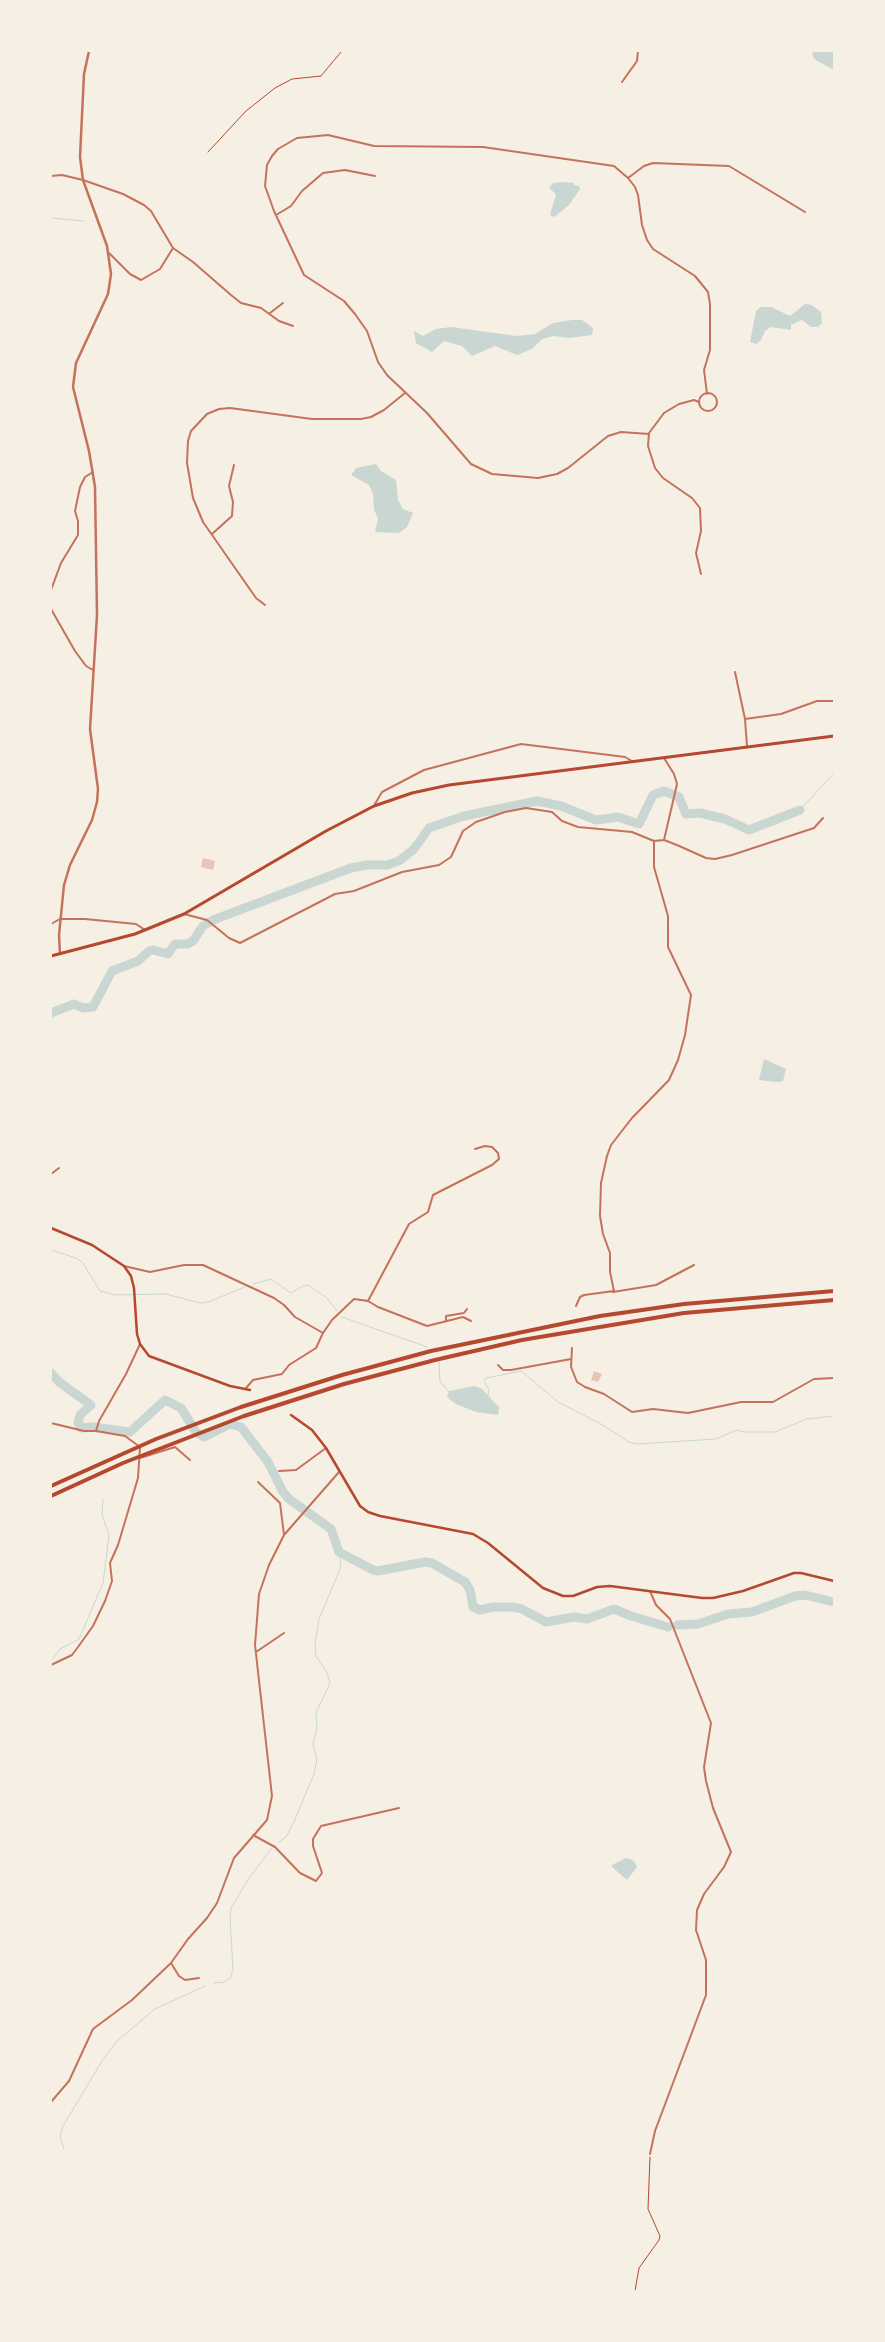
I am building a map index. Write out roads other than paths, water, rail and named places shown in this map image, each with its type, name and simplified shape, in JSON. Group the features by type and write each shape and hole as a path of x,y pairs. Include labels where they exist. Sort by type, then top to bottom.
{"highway":[{"path":"51,956 145,930 184,914 326,831 374,806 412,793 449,784 834,736"},
{"path":"51,1486 120,1455 241,1407 386,1363 529,1330 600,1316 684,1304 834,1291"},
{"path":"51,1496 123,1462 244,1416 378,1375 522,1340 684,1313 834,1300"}],"main road":[{"path":"51,1228 92,1244 124,1266 131,1276 134,1288 137,1334 140,1344 149,1356 230,1386 250,1390"},
{"path":"292,1415 312,1430 326,1448 360,1506 368,1512 473,1534 488,1543 543,1588 563,1596 573,1596 598,1587 610,1586 714,1598 743,1591 794,1573 801,1573 834,1582"}],"street":[{"path":"60,954 60,919 66,875 92,820 98,802 98,789 90,734 97,615 93,472 74,396 73,380 79,355 109,289 111,274 109,254 83,180 80,157 84,74 89,51"},
{"path":"622,82 637,61 638,51"},
{"path":"649,434 622,432 608,436 580,461 557,474 538,478 509,477 486,472 471,464 427,413 387,375 378,362 367,331 344,301 304,275 276,215 265,186 267,165 278,149 297,138 337,136 374,146 483,147 614,166 628,178 638,196 642,226 647,240 653,249 695,276 708,292 710,304 710,350 704,370 707,394"},
{"path":"628,178 644,166 653,163 729,166 805,212"},
{"path":"276,215 291,206 302,191 324,173 345,170 376,176"},
{"path":"51,176 62,175 83,180 123,194 151,210 173,248 241,302 261,308 279,321 293,326"},
{"path":"109,254 130,274 141,280 160,269 173,248"},
{"path":"270,313 283,303"},
{"path":"265,605 256,598 203,522 193,498 187,463 188,441 191,431 207,414 218,409 230,408 312,419 361,419 371,417 384,410 405,393"},
{"path":"701,574 696,553 701,531 700,508 692,498 663,478 655,468 649,455 649,434 664,413 679,404 694,400 699,402 702,409 708,411 713,409 716,404 715,398 707,394"},
{"path":"699,402 702,396 707,394"},
{"path":"212,534 227,523 232,516 233,502 229,486 234,465"},
{"path":"51,590 61,563 78,535 78,521 75,510 80,487 85,477 93,472"},
{"path":"51,609 75,651 86,666 94,670"},
{"path":"735,672 745,719 747,746"},
{"path":"745,719 781,714 817,701 834,701"},
{"path":"374,806 382,792 424,770 520,744 625,757 634,762"},
{"path":"664,758 674,774 677,790 664,840"},
{"path":"184,914 207,920 229,938 240,943 335,894 354,891 402,872 439,865 451,857 462,831 483,820 526,808 552,812 562,821 578,827 632,832 654,841 664,840 702,856 715,859 732,856 814,828 823,818"},
{"path":"613,1292 610,1253 603,1234 600,1216 601,1183 607,1156 611,1145 632,1118 669,1080 678,1060 691,995 668,947 668,916 654,867 654,841"},
{"path":"51,924 60,919 85,918 136,924 145,930"},
{"path":"368,1301 409,1224 428,1212 433,1195 492,1165 498,1159 498,1153 492,1147 475,1148"},
{"path":"51,1174 59,1168"},
{"path":"124,1266 150,1272 184,1265 203,1265 274,1298 284,1305 295,1317 323,1333"},
{"path":"576,1306 580,1297 584,1295 656,1285 694,1265"},
{"path":"246,1388 253,1380 282,1374 289,1365 316,1348 332,1320 354,1299 368,1301 378,1307 427,1326 463,1317 471,1321"},
{"path":"446,1321 446,1316 464,1313 467,1309"},
{"path":"96,1430 140,1344"},
{"path":"572,1348 571,1367 577,1382 604,1394 632,1412 653,1409 688,1413 741,1402 773,1402 814,1380 834,1378"},
{"path":"498,1365 503,1370 511,1370 572,1358"},
{"path":"51,1423 84,1431 96,1430 130,1438 140,1447 138,1478 118,1545 110,1563 112,1581 105,1601 92,1626 72,1655 51,1665"},
{"path":"140,1458 175,1447 190,1460"},
{"path":"279,1471 296,1470 326,1448"},
{"path":"51,2102 69,2081 94,2029 132,2000 171,1963 217,1903 234,1858 267,1820 272,1796 256,1652 259,1594 269,1565 284,1535 339,1472"},
{"path":"258,1482 280,1503 284,1535"},
{"path":"650,1591 656,1605 670,1619 711,1723 704,1767 706,1781 713,1808 731,1852 724,1867 704,1894 697,1910 696,1930 706,1960 706,1995 655,2131 650,2154"},
{"path":"256,1652 284,1633"},
{"path":"253,1835 275,1847 300,1873 316,1881 322,1873 313,1846 313,1839 321,1826 399,1808"},
{"path":"171,1963 179,1976 185,1980 199,1978"}],"waterway":[{"path":"51,218 84,221"},
{"path":"800,810 834,773"},
{"path":"51,1013 74,1004 83,1008 93,1007 112,971 138,961 149,951 153,950 168,954 175,944 188,944 193,941 203,926 213,920 351,868 367,865 387,865 399,861 414,849 429,828 464,816 537,801 561,806 596,820 618,817 639,824 653,795 664,791 679,797 686,814 700,813 725,819 749,830 800,810"},
{"path":"51,1250 76,1258 83,1263 100,1291 115,1295 166,1294 200,1303 208,1302 245,1287"},
{"path":"253,1284 271,1279 291,1293 308,1285 327,1298 337,1311"},
{"path":"342,1317 427,1347"},
{"path":"439,1362 440,1381 449,1392"},
{"path":"488,1396 489,1390 484,1381 486,1378 521,1371 558,1402 601,1424 629,1442 637,1444 716,1439 737,1430 744,1432 775,1432 807,1419 834,1416"},
{"path":"51,1373 59,1382 91,1405 80,1415 78,1423 81,1428 93,1427 130,1432 165,1400 181,1408 196,1432 204,1437 230,1424 241,1427 268,1462 283,1492 289,1499 331,1529 339,1552 373,1570 378,1571 425,1562 432,1563 465,1582 470,1590 473,1607 480,1610 493,1607 513,1607 522,1609 546,1622 574,1617 587,1619 614,1609 668,1627"},
{"path":"51,1661 60,1649 79,1639 103,1583 109,1535 102,1515 103,1499"},
{"path":"279,1842 286,1837 293,1824 314,1774 317,1759 313,1744 317,1727 316,1713 330,1683 327,1673 316,1656 315,1644 319,1619 341,1567 339,1552"},
{"path":"677,1625 698,1624 728,1614 752,1612 795,1596 805,1595 834,1602"},
{"path":"214,1983 225,1982 230,1978 233,1970 231,1908 249,1878 272,1848"},
{"path":"64,2149 60,2137 63,2126 102,2061 117,2041 155,2009 205,1986"}]}
